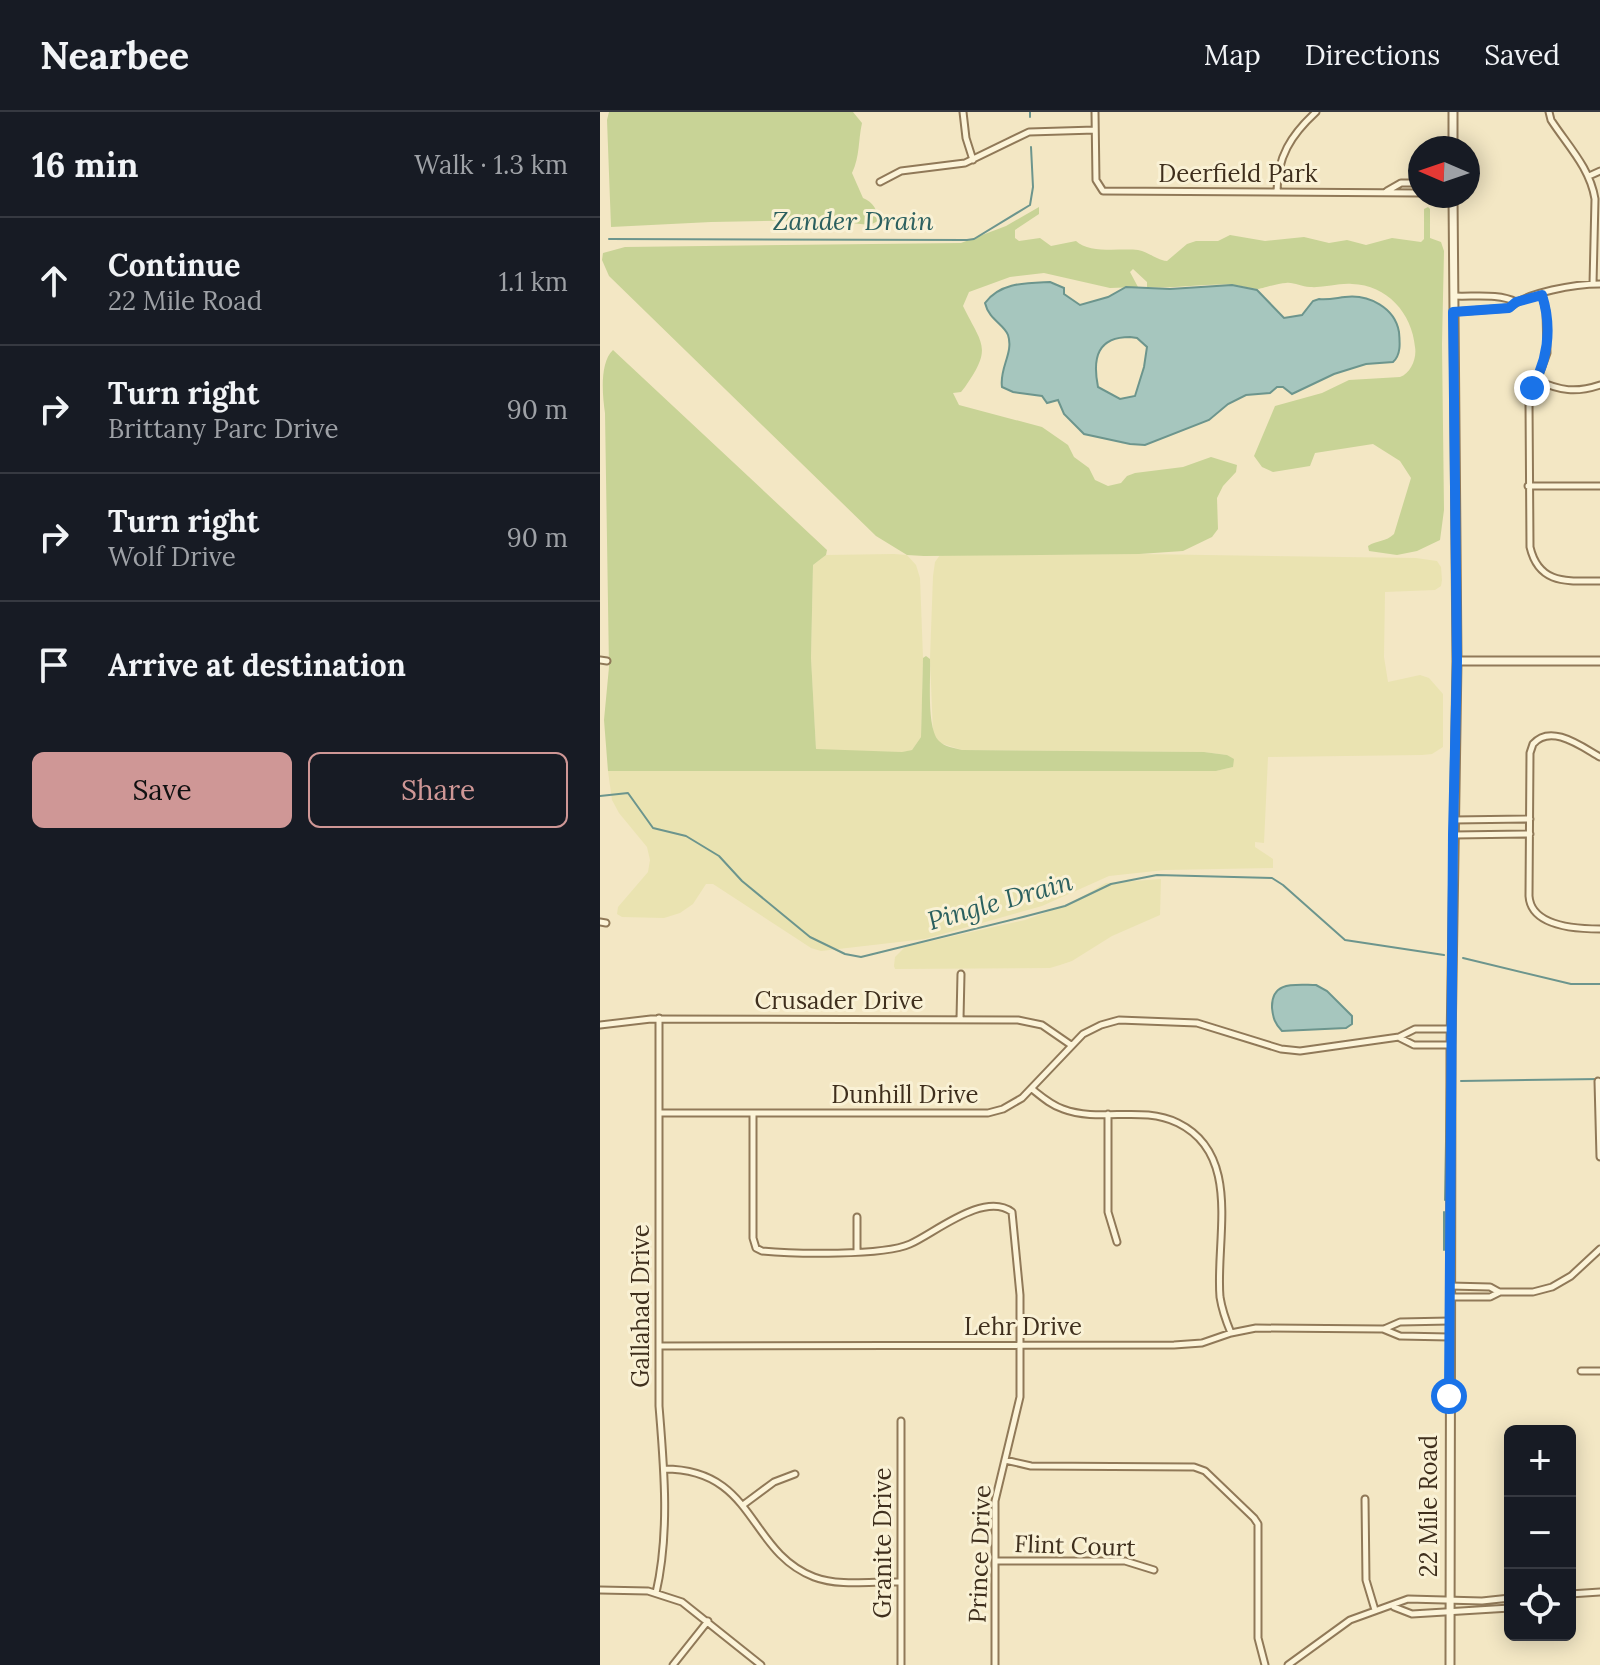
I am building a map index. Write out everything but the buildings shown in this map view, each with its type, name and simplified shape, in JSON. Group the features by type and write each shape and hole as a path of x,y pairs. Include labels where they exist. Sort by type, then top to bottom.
{"street":[{"path":"963,112 973,160"},
{"path":"880,182 901,171 946,167 973,160 1029,132 1095,130 1095,112"},
{"path":"1277,192 1279,168 1287,145 1314,112"},
{"path":"1453,112 1453,136"},
{"path":"1453,312 1494,311 1572,285 1596,284 1595,199 1589,176 1551,120 1549,112"},
{"name":"Deerfield Park","path":"1095,130 1096,180 1101,189 1108,191 1386,192"},
{"path":"1589,176 1600,171"},
{"path":"1386,192 1401,183 1408,183"},
{"path":"1386,192 1408,193"},
{"name":"22 Mile Road","path":"1450,1665 1451,1045 1457,661 1453,208"},
{"path":"1542,295 1546,311 1547,353 1529,402 1528,537 1531,554 1539,570 1569,581 1600,581"},
{"path":"1453,296 1509,298 1516,302"},
{"path":"1494,297 1494,311"},
{"path":"1537,380 1574,391 1600,385"},
{"path":"1528,486 1600,486"},
{"path":"1457,661 1600,661"},
{"path":"1600,757 1550,735 1536,740 1530,753 1529,901 1532,911 1538,916 1569,926 1600,929"},
{"path":"1454,820 1530,819"},
{"path":"1453,835 1530,834"},
{"path":"960,1019 961,974"},
{"name":"Crusader Drive","path":"600,1025 659,1018 1018,1020 1034,1023 1071,1045"},
{"name":"Gallahad Drive","path":"656,1593 664,1552 664,1469 659,1406 659,1018"},
{"name":"Dunhill Drive","path":"659,1113 978,1114 1003,1109 1032,1089 1071,1045 1092,1029 1119,1020 1197,1023 1281,1049 1300,1051 1399,1037 1415,1029 1452,1029"},
{"name":"Dunhill Drive","path":"1399,1037 1414,1045 1451,1045"},
{"path":"1598,1081 1600,1157"},
{"path":"1032,1089 1063,1109 1079,1113 1154,1115 1169,1119 1191,1131 1203,1143 1213,1158 1220,1181 1221,1300 1231,1333"},
{"path":"753,1113 753,1238 756,1248 767,1251 857,1252 857,1217"},
{"path":"1108,1114 1108,1212 1117,1242"},
{"name":"Prince Drive","path":"857,1252 903,1247 971,1211 1010,1209 1014,1216 1020,1295 1020,1406 995,1501 995,1665"},
{"path":"1450,1286 1533,1292 1552,1287 1571,1276 1600,1249"},
{"path":"1450,1297 1490,1297 1500,1292"},
{"name":"Lehr Drive","path":"1383,1329 1400,1322 1450,1321"},
{"name":"Lehr Drive","path":"660,1346 1185,1345 1256,1328 1383,1329 1400,1336 1449,1337"},
{"path":"1581,1371 1600,1371"},
{"name":"Granite Drive","path":"901,1421 901,1665"},
{"path":"1005,1460 1040,1467 1198,1467 1205,1471 1256,1521 1258,1638 1265,1665"},
{"path":"664,1469 703,1473 724,1485 782,1554 805,1572 831,1581 901,1582"},
{"path":"743,1505 774,1482 795,1474"},
{"path":"1365,1499 1366,1580 1375,1610"},
{"name":"Flint Court","path":"995,1561 1125,1561 1154,1570"},
{"path":"600,1590 656,1593 682,1602 761,1665"},
{"path":"1576,1594 1600,1592"},
{"path":"1288,1665 1350,1620 1375,1610 1412,1599 1504,1598"},
{"path":"1393,1607 1412,1614 1504,1608"},
{"path":"673,1665 708,1621"}],"shaded area":[{"path":"826,555 907,555 916,565 920,578 923,658 921,737 912,750 903,752 816,749 811,658 813,565"},
{"path":"940,555 1416,558 1437,561 1442,580 1441,586 1435,590 1385,592 1384,657 1388,682 1420,675 1429,678 1443,694 1443,747 1432,754 1422,755 1268,757 1264,843 1255,842 1255,847 1273,859 1273,868 1165,870 1109,876 1042,906 925,939 821,951 811,948 713,884 706,884 693,904 680,913 664,918 622,917 617,914 618,907 648,872 650,860 647,847 612,800 608,771 1216,771 1233,767 1227,755 1204,752 962,750 940,743 933,733 930,659 933,576 935,562"},
{"path":"1161,879 1160,915 1112,936 1060,965 1050,968 895,969 894,966 895,957 905,947 1025,920 1069,904 1106,883"}],"green space":[{"path":"609,112 853,112 862,123 852,173 863,198 872,204 877,213 878,221 870,225 823,220 611,227"},
{"path":"1039,207 1039,214 1015,230 1015,238 1019,241 1040,238 1051,246 1076,241 1089,248 1138,250 1167,261 1187,244 1218,241 1230,235 1265,241 1304,237 1329,243 1347,240 1366,245 1392,238 1421,242 1424,239 1424,209 1429,208 1430,238 1441,242 1444,251 1444,510 1440,540 1417,551 1397,555 1369,551 1368,546 1394,534 1411,478 1400,461 1373,444 1315,453 1310,466 1273,472 1262,467 1254,456 1275,406 1322,393 1349,380 1400,377 1410,369 1415,351 1409,323 1396,303 1376,289 1347,284 1310,287 1289,283 1257,289 1236,285 1147,287 1147,282 1133,269 1130,272 1138,287 1110,288 1044,273 1010,277 969,292 963,306 979,338 982,354 965,387 961,392 953,393 959,405 1042,427 1068,445 1074,457 1089,468 1095,480 1108,486 1121,483 1135,473 1183,467 1211,457 1237,465 1236,472 1217,498 1218,529 1212,537 1183,551 924,556 907,555 876,536 609,276 602,260 603,253 625,247 961,243 1006,226"},
{"path":"613,350 827,550 826,555 813,565 811,658 816,749 912,750 921,737 923,658 926,656 930,659 932,725 939,741 947,746 962,750 1204,752 1227,755 1234,759 1233,767 1216,771 608,771 604,720 609,667 603,387 606,362"}],"water":[{"path":"1050,282 1064,288 1064,294 1080,305 1108,297 1126,287 1170,289 1232,285 1257,290 1284,318 1302,315 1313,301 1319,299 1363,298 1380,304 1397,323 1399,352 1393,362 1366,364 1334,374 1292,394 1283,387 1277,387 1270,393 1246,395 1228,404 1209,420 1145,445 1130,444 1084,434 1064,414 1058,400 1047,403 1042,396 1013,392 1002,387 1008,335 985,303 1006,287","holes":["1137,338 1147,347 1144,367 1135,396 1120,399 1098,387 1097,358 1104,345 1111,341"]},
{"path":"1316,985 1327,991 1352,1016 1352,1024 1346,1028 1282,1031 1272,1012 1276,993 1286,986"}],"waterway":[{"name":"Zander Drain","path":"1030,112 1030,117"},
{"name":"Zander Drain","path":"609,239 974,239 1030,205 1033,187 1031,147"},
{"name":"Pingle Drain","path":"600,796 628,793 653,828 686,836 719,856 742,881 810,937 845,954 861,957 1023,917 1065,906 1111,884 1157,875 1272,878 1345,940 1444,955"},
{"name":"Pingle Drain","path":"1463,958 1571,984 1600,984"},
{"path":"1461,1081 1600,1079"},
{"path":"1445,1200 1447,1083"},
{"path":"1444,1212 1444,1250"}],"route":[{"path":"1449,1396 1457,661 1453,312 1509,308 1516,302 1542,295 1546,311 1547,353 1532,388"}]}
